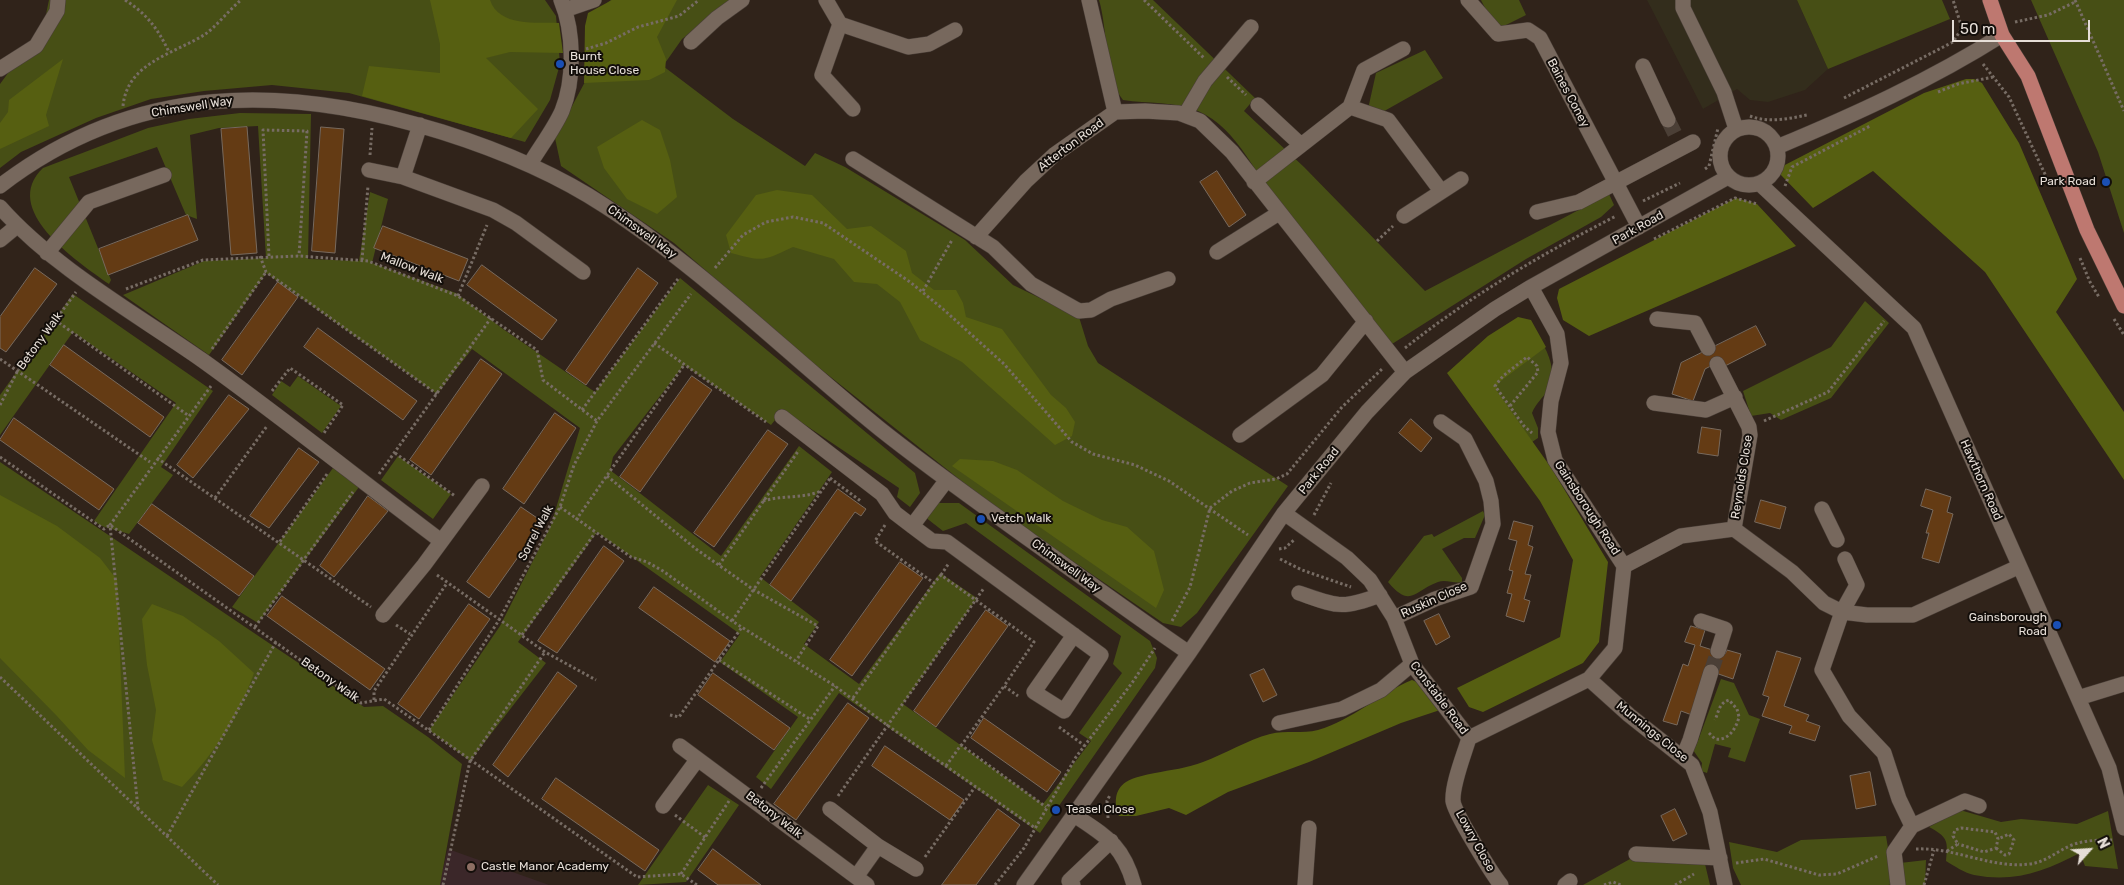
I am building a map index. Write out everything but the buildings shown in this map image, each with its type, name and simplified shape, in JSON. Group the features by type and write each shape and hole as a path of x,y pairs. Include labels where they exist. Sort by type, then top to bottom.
{"main road":[{"path":"1990,0 2002,35 2028,76 2087,230 2124,306"}],"street":[{"path":"0,69 36,46 57,11 58,0"},
{"path":"530,164 562,111 571,79 571,53 563,5 594,0"},
{"path":"691,42 717,18 742,0"},
{"path":"826,0 840,24 908,47 929,44 955,30"},
{"path":"1089,0 1115,112"},
{"name":"Baines Coney","path":"1468,0 1498,34 1528,30 1540,38 1639,227"},
{"path":"1683,0 1683,8 1724,92 1734,122 1720,149 1722,169 1728,177 1742,185 1760,184 1770,177 1776,168 1779,157 1777,147 1770,136 1762,129 1734,122"},
{"path":"840,24 822,75 852,109"},
{"path":"1185,115 1205,81 1251,26"},
{"path":"1777,147 1848,118 1975,52 2002,35"},
{"path":"1254,182 1350,107 1364,70 1403,50"},
{"path":"1643,66 1668,120"},
{"name":"Chimswell Way","path":"0,186 22,169 57,148 93,131 121,121 182,106 223,99 268,98 318,102 374,113 420,125 479,144 530,164 602,204 650,236 818,378 946,481 1189,653"},
{"path":"1258,105 1300,145"},
{"path":"1350,107 1388,120 1441,191"},
{"name":"Atterton Road","path":"976,237 1026,181 1054,155 1115,112 1179,113 1200,121 1225,146 1405,372"},
{"path":"403,177 420,125"},
{"path":"1537,212 1579,202 1616,183 1683,142"},
{"path":"853,159 993,247 1031,284 1079,311 1091,310 1111,299 1168,279"},
{"path":"369,170 403,177 492,210 516,223 582,272"},
{"path":"47,253 89,202 164,175"},
{"name":"Park Road","path":"1024,885 1189,653 1284,513 1367,412 1405,372 1495,309 1531,287 1728,177"},
{"path":"1404,216 1461,179"},
{"name":"Hawthorn Road","path":"1760,184 1914,328 2018,567 2109,768 2124,828"},
{"path":"0,206 17,226 47,253 220,374 441,541"},
{"path":"1217,252 1279,213"},
{"path":"0,240 17,226"},
{"name":"Gainsborough Road","path":"1531,287 1557,334 1561,363 1550,409 1548,432 1555,460 1624,566 1680,536 1734,529"},
{"path":"1657,319 1695,324 1708,348"},
{"path":"1240,435 1322,375 1366,322"},
{"name":"Reynolds Close","path":"1717,364 1749,427 1750,436 1734,529"},
{"path":"1654,402 1706,410 1735,397"},
{"path":"782,417 882,494 895,513 932,541 947,542 1101,654 1064,711 1034,692 1074,635"},
{"name":"Ruskin Close","path":"1394,618 1435,598 1471,587 1493,524 1486,481 1465,438 1441,422"},
{"path":"912,526 946,481"},
{"path":"382,615 424,565 482,486"},
{"path":"1822,509 1837,540"},
{"name":"Constable Road","path":"1284,513 1347,558 1370,580 1394,618 1412,664 1469,738 1589,678 1615,648 1624,566"},
{"path":"1734,529 1792,572 1824,603 1842,612 1866,615 1913,615 2018,567"},
{"path":"1845,559 1857,585 1842,612 1822,670 1849,716 1884,754 1899,799 1912,826"},
{"path":"1299,593 1337,605 1348,606 1378,591"},
{"path":"1701,621 1725,629 1718,651"},
{"path":"1279,723 1342,709 1381,690 1412,664"},
{"path":"1682,757 1694,728 1712,672"},
{"name":"Munnings Close","path":"1589,678 1629,715 1692,765 1710,812 1727,884"},
{"path":"2078,698 2124,684"},
{"name":"Lowry Close","path":"1469,738 1459,770 1453,802 1475,844 1501,885"},
{"name":"Betony Walk","path":"680,746 862,881"},
{"path":"663,806 697,760"},
{"path":"1898,885 1894,852 1912,826 1965,801 1979,806"},
{"path":"830,809 878,846 916,869"},
{"path":"1074,815 1107,838 1122,853 1134,885"},
{"path":"1305,885 1310,828"},
{"path":"1073,885 1069,881 1107,838"},
{"path":"862,881 878,846"},
{"path":"1636,854 1720,858"}],"path":[{"path":"125,0 144,12 160,33 169,52"},
{"path":"121,121 124,97 133,77 169,52 205,34 241,0"},
{"path":"571,53 606,43 638,27 679,16 699,0"},
{"path":"1144,0 1198,53 1258,105"},
{"path":"1837,101 1953,42 1962,28 1952,0"},
{"path":"2002,35 2016,22 2048,15 2075,1 2124,111"},
{"path":"1975,52 2009,98 2052,189"},
{"path":"1932,95 1958,84 1993,77"},
{"path":"1704,171 1709,166 1718,128 1724,118 1734,122 1742,113 1760,120 1787,119 1812,114"},
{"path":"1647,243 1736,198 1756,205 1784,189 1792,167 1879,122"},
{"path":"269,256 263,130 306,131 299,256"},
{"path":"995,885 1024,848 1046,807 1085,746 1132,684 1163,635 1190,587 1210,508 1232,491 1250,483 1276,479 1287,474 1342,408 1394,357 1451,312 1528,262 1688,178"},
{"path":"458,296 492,210"},
{"path":"1377,241 1404,216"},
{"path":"714,268 743,235 766,222 793,217 823,223 923,291 1004,364 1072,442 1093,454 1135,465 1169,481 1248,535"},
{"path":"923,291 960,227"},
{"path":"260,256 266,272 437,394"},
{"name":"Mallow Walk","path":"114,300 128,288 203,260 260,256 299,256 368,261 458,296 537,350 543,380 597,421"},
{"path":"2080,256 2090,282 2104,304"},
{"path":"582,410 687,266"},
{"path":"203,362 266,272"},
{"name":"Betony Walk","path":"0,405 17,372 85,279"},
{"name":"Sorrel Walk","path":"429,730 499,620 560,507 574,466 597,421 691,294"},
{"path":"1749,427 1828,392 1893,308"},
{"path":"2109,312 2124,335"},
{"path":"255,627 303,560 365,484 395,453 491,318"},
{"path":"54,320 189,416"},
{"path":"654,343 772,426 782,417"},
{"path":"1510,406 1538,372 1537,366 1527,357 1503,376 1495,386 1524,426 1551,446"},
{"path":"0,359 150,462"},
{"path":"576,520 684,365"},
{"path":"261,405 290,368 343,406 316,446"},
{"path":"138,809 110,525 220,374"},
{"path":"215,498 275,416"},
{"path":"719,566 808,437"},
{"path":"395,453 467,505"},
{"name":"Betony Walk","path":"0,457 104,529 110,525 361,703 384,700 637,876 681,874"},
{"path":"157,458 382,615"},
{"path":"279,543 336,462"},
{"path":"732,621 842,463"},
{"path":"607,476 719,566 754,590 818,626 796,661"},
{"path":"1277,550 1285,548 1306,529 1336,476"},
{"path":"830,478 866,505"},
{"path":"763,501 776,497 812,495 821,491"},
{"path":"560,507 595,534 631,557 647,562 663,571 732,621 853,698 888,726 1035,828"},
{"path":"888,521 875,541 934,583"},
{"path":"522,635 595,534"},
{"path":"1280,559 1302,570 1360,590 1378,591"},
{"path":"424,565 545,652 596,680"},
{"path":"853,698 940,575 1034,642 946,766"},
{"path":"830,809 993,576"},
{"path":"374,700 374,691 447,583"},
{"path":"670,716 679,716 742,627"},
{"path":"167,836 276,642"},
{"path":"443,885 470,761 545,652"},
{"path":"719,660 811,720"},
{"path":"0,677 218,885"},
{"path":"754,801 835,686"},
{"path":"1004,686 1026,702"},
{"path":"1694,728 1710,731 1715,739 1721,740 1731,734 1739,717 1734,704 1730,700 1725,701 1721,706 1714,723"},
{"path":"1056,724 1085,746"},
{"path":"958,751 961,746 1046,807"},
{"path":"916,869 975,787"},
{"path":"697,885 681,874 738,788"},
{"path":"1107,838 1107,801 1113,790"},
{"path":"663,806 706,838"},
{"path":"1961,828 1995,832 1998,839 1996,848 1984,852 1958,844 1953,836 1955,830 1961,828"},
{"path":"1996,848 2005,855 2009,854 2014,840 2009,834 1998,839"},
{"path":"1947,851 1958,844"},
{"path":"1924,885 1934,850"},
{"path":"1604,885 1613,882 1621,885"}],"shaded area":[{"path":"1647,0 1797,0 1828,69 1805,90 1768,102 1750,100 1737,89 1703,109"},
{"name":"Castle Manor Academy","path":"448,849 549,885 439,885"}],"green space":[{"path":"49,0 545,0 556,16 560,64 550,100 525,142 349,93 272,85 204,91 151,99 96,118 21,152 0,168 0,84 44,24"},
{"path":"430,0 490,0 501,15 510,19 559,23 563,53 510,52 486,58 538,109 511,138 362,96 369,66 440,73 440,44"},
{"path":"611,0 731,0 682,39 663,66 733,119 805,166 815,153 845,167 965,240 1013,285 1079,317 1088,346 1098,363 1288,486 1197,613 1181,627 1163,623 998,510 808,359 674,243 561,166 555,138 586,80 591,15"},
{"path":"612,0 677,0 657,37 666,59 665,72 649,80 584,83 585,26 588,13"},
{"path":"1099,0 1153,0 1255,98 1244,111 1304,167 1425,291 1609,194 1614,205 1601,217 1526,259 1392,344 1283,212 1246,156 1225,130 1212,119 1189,108 1170,104 1123,100 1112,78 1109,66"},
{"path":"1481,0 1519,0 1526,15 1502,27 1491,20"},
{"path":"1797,0 1942,0 1950,19 1828,69"},
{"path":"2031,0 2124,0 2124,233 2098,152"},
{"path":"1425,50 1443,78 1379,114 1368,109 1376,73"},
{"path":"63,59 46,115 49,126 0,149 0,123 8,112 9,100"},
{"path":"1966,79 1974,79 1982,83 2019,143 2077,279 2056,312 2124,412 2124,480 1985,272 1873,171 1813,208 1779,173 1781,167 1924,93"},
{"path":"240,113 311,114 308,259 359,261 370,192 388,199 372,263 456,293 503,329 595,392 680,278 915,473 920,493 910,507 897,497 899,488 783,410 771,425 684,365 613,457 610,470 721,556 799,446 832,472 760,577 819,622 804,644 859,684 940,573 977,598 903,704 1043,804 1091,741 1079,733 1122,673 1113,664 1121,636 966,523 943,531 925,517 937,503 959,503 1150,641 1157,658 1155,668 1040,833 839,693 771,789 756,777 798,717 720,662 740,634 597,532 518,642 546,663 470,761 429,730 500,626 551,525 580,428 472,349 437,394 266,273 209,355 123,295 204,261 266,258 258,126 219,128 190,135 197,219 186,215 157,147 69,177 111,280 109,284 62,248 47,232 36,216 30,200 32,184 43,168 148,128 189,119"},
{"path":"642,120 660,130 670,160 677,197 657,214 627,199 604,168 597,147"},
{"path":"777,190 812,195 847,229 871,226 906,251 912,273 934,290 956,290 963,303 966,317 1002,329 1051,395 1066,408 1075,422 1072,436 1055,445 962,362 920,340 900,302 877,284 854,282 834,259 793,247 763,259 731,253 726,235 756,195"},
{"path":"1736,198 1757,204 1796,246 1589,336 1563,320 1557,298 1559,289"},
{"path":"73,294 213,391 161,467 173,475 129,534 107,528 94,521 176,403 73,332 0,435 0,395"},
{"path":"1865,301 1889,323 1831,398 1781,420 1770,413 1751,416 1743,391 1831,347"},
{"path":"1518,317 1531,320 1546,347 1498,383 1496,390 1552,469 1608,562 1599,642 1583,663 1483,712 1469,707 1457,688 1560,637 1573,560 1540,501 1447,373 1488,336"},
{"path":"1543,344 1550,361 1552,379 1551,385 1532,413 1538,428 1538,438 1532,442 1489,383"},
{"path":"298,376 341,406 322,433 272,395 281,381 290,387"},
{"path":"398,456 451,494 433,519 381,480"},
{"path":"960,459 993,461 1017,470 1063,501 1102,520 1127,527 1154,551 1164,590 1156,608 952,466"},
{"path":"0,462 364,707 383,706 428,737 462,764 440,885 0,885"},
{"path":"333,468 359,487 258,623 232,607"},
{"path":"0,495 57,526 100,558 117,580 125,778 88,750 0,658"},
{"path":"1483,511 1485,515 1475,538 1464,538 1442,549 1462,578 1462,582 1438,582 1412,596 1407,596 1402,595 1388,582 1424,536 1432,534 1434,537"},
{"path":"152,604 183,616 219,641 254,673 241,705 224,734 205,761 182,787 163,780 152,740 156,710 147,665 142,619"},
{"path":"1721,679 1734,683 1749,715 1760,719 1745,762 1728,757 1731,748 1715,744 1707,773 1701,771 1702,763 1693,750"},
{"path":"1412,680 1419,683 1440,710 1401,723 1309,762 1228,792 1186,815 1169,808 1136,816 1119,816 1116,807 1117,793 1122,785 1129,780 1197,764 1270,734 1312,731 1331,726 1400,685"},
{"path":"708,785 739,805 686,882 638,885"},
{"path":"1960,810 2001,822 2021,819 2077,824 2108,811 2118,869 2085,866 2080,853 2029,874 1989,877 1971,874 1946,861 1947,844 1945,840 1940,834 1929,827"},
{"path":"1886,836 1890,860 1900,863 1926,860 1925,885 1904,885 1903,882 1888,885 1741,885 1733,868 1729,842 1777,852 1801,840"},
{"path":"1630,859 1705,864 1710,885 1583,885"}],"tunnel":[{"path":"1668,120 1676,136"},
{"path":"1711,672 1718,651"}],"place":[{"name":"Burnt House Close","path":"560,64"},
{"name":"Park Road","path":"2106,182"},
{"name":"Vetch Walk","path":"981,519"},
{"name":"Gainsborough Road","path":"2057,625"},
{"name":"Teasel Close","path":"1056,810"},
{"name":"Castle Manor Academy","path":"471,867"}]}
